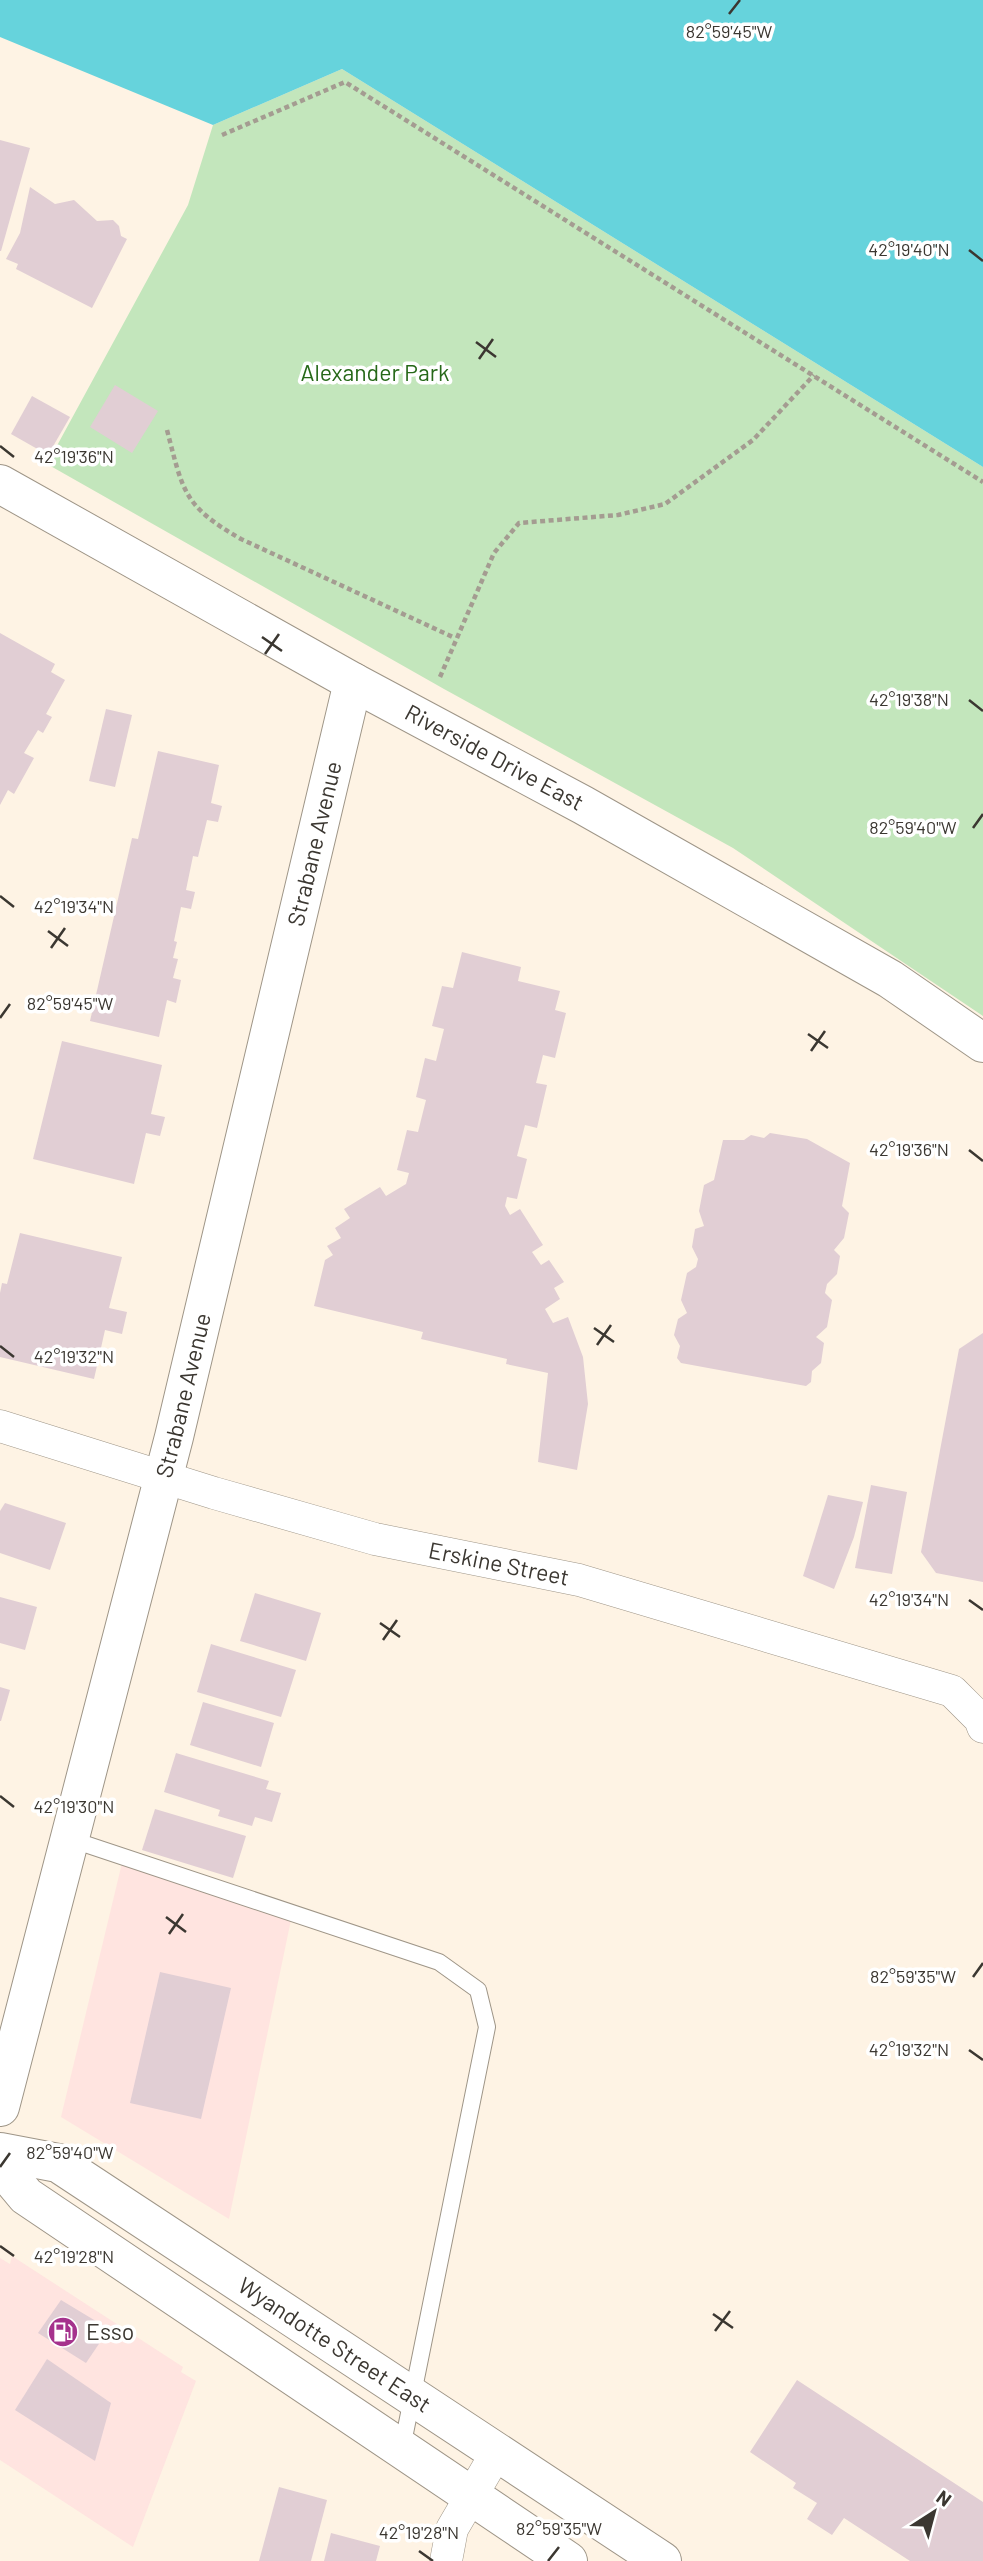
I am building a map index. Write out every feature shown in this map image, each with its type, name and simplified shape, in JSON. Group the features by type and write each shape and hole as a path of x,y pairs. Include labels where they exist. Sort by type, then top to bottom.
{"main road":[{"name":"Riverside Drive East","path":"0,484 353,682 583,805 890,979 983,1043"},
{"name":"Strabane Avenue","path":"0,2107 163,1476 353,682"},
{"name":"Wyandotte Street East","path":"0,2152 58,2162 662,2561"},
{"name":"Wyandotte Street East","path":"0,2165 26,2196 568,2561"}],"street":[{"name":"Erskine Street","path":"0,1426 375,1539 579,1580 952,1691 980,1718 983,1727"},
{"path":"446,2561 452,2529 469,2495 496,2452"}],"lane":[{"path":"70,1839 439,1962 478,1990 487,2027 401,2450"}],"path":[{"path":"222,135 345,82 983,482"},
{"path":"440,677 494,553 519,523 618,515 665,504 753,440 814,375"},
{"path":"167,430 183,489 207,520 241,539 455,638"}],"shaded area":[{"path":"122,1863 293,1910 229,2219 61,2117"},
{"path":"12,2256 183,2367 181,2372 196,2381 133,2547 0,2460 0,2258 10,2264"}],"green space":[{"name":"Alexander Park","path":"342,69 983,467 983,1016 733,848 444,689 47,464 188,205 213,125"}],"water":[{"path":"0,0 983,0 983,467 342,69 213,125 0,37"}],"building":[{"path":"0,140 30,148 1,251 0,251"},
{"path":"30,187 55,204 74,200 97,221 113,220 119,226 121,236 127,239 92,308 16,269 18,264 6,259 20,233"},
{"path":"115,385 158,411 132,453 90,427"},
{"path":"32,396 70,417 48,455 11,434"},
{"path":"0,633 55,664 51,672 65,680 46,714 52,717 43,733 38,730 24,753 34,758 14,794 8,790 0,805"},
{"path":"106,709 132,715 115,787 89,781"},
{"path":"158,751 219,765 211,803 222,806 218,822 207,820 198,857 193,856 186,890 195,892 191,909 181,907 174,941 177,942 173,958 178,959 173,978 181,980 176,1003 167,1000 159,1037 90,1021 132,838 138,839"},
{"path":"462,952 521,967 518,981 560,991 555,1010 566,1013 555,1058 543,1055 536,1083 547,1085 537,1128 525,1125 517,1156 527,1159 517,1199 507,1197 505,1206 510,1215 520,1209 543,1245 532,1252 541,1265 549,1260 564,1282 554,1288 560,1299 545,1309 553,1323 568,1317 583,1357 588,1404 577,1470 538,1462 548,1373 506,1364 507,1359 421,1339 423,1332 314,1306 325,1260 333,1255 327,1246 341,1238 335,1228 350,1218 344,1209 380,1187 386,1196 406,1184 409,1173 397,1170 407,1130 418,1132 426,1100 416,1097 425,1058 436,1061 444,1029 432,1026 442,986 453,988"},
{"path":"62,1041 162,1065 151,1114 165,1117 160,1136 146,1133 134,1184 33,1159"},
{"path":"770,1133 807,1139 850,1163 842,1206 849,1213 844,1238 834,1250 840,1256 837,1274 827,1284 825,1293 832,1300 827,1327 816,1337 824,1343 821,1363 812,1371 811,1382 806,1386 681,1363 677,1358 680,1346 674,1335 678,1319 687,1313 681,1300 687,1273 696,1267 698,1259 692,1247 695,1229 704,1226 699,1211 704,1185 714,1180 723,1140 744,1140 751,1135 764,1138"},
{"path":"20,1233 122,1257 109,1308 127,1312 122,1334 105,1330 94,1379 0,1357 0,1293 2,1283 7,1284"},
{"path":"983,1333 983,1582 936,1573 921,1552 959,1349"},
{"path":"871,1485 907,1492 892,1574 855,1568"},
{"path":"828,1495 863,1502 854,1537 834,1589 803,1576"},
{"path":"5,1503 66,1523 50,1570 0,1553 0,1511"},
{"path":"255,1593 321,1613 306,1661 240,1641"},
{"path":"0,1597 37,1607 25,1650 0,1643"},
{"path":"211,1644 296,1670 281,1717 197,1692"},
{"path":"0,1687 10,1690 1,1721 0,1721"},
{"path":"203,1702 274,1723 261,1767 190,1745"},
{"path":"176,1753 269,1781 266,1789 281,1793 272,1822 255,1817 252,1826 218,1816 220,1810 164,1792"},
{"path":"155,1809 246,1836 233,1878 142,1850"},
{"path":"160,1972 231,1988 201,2119 130,2103"},
{"path":"61,2300 109,2329 86,2363 38,2333"},
{"path":"47,2359 111,2403 95,2461 15,2410"},
{"path":"797,2380 983,2502 983,2561 910,2561 844,2518 832,2535 807,2519 817,2503 793,2488 796,2483 750,2452"},
{"path":"279,2487 327,2500 311,2561 259,2561"},
{"path":"331,2533 380,2546 376,2561 324,2561"}],"place":[{"name":"Esso","path":"63,2332"}]}
